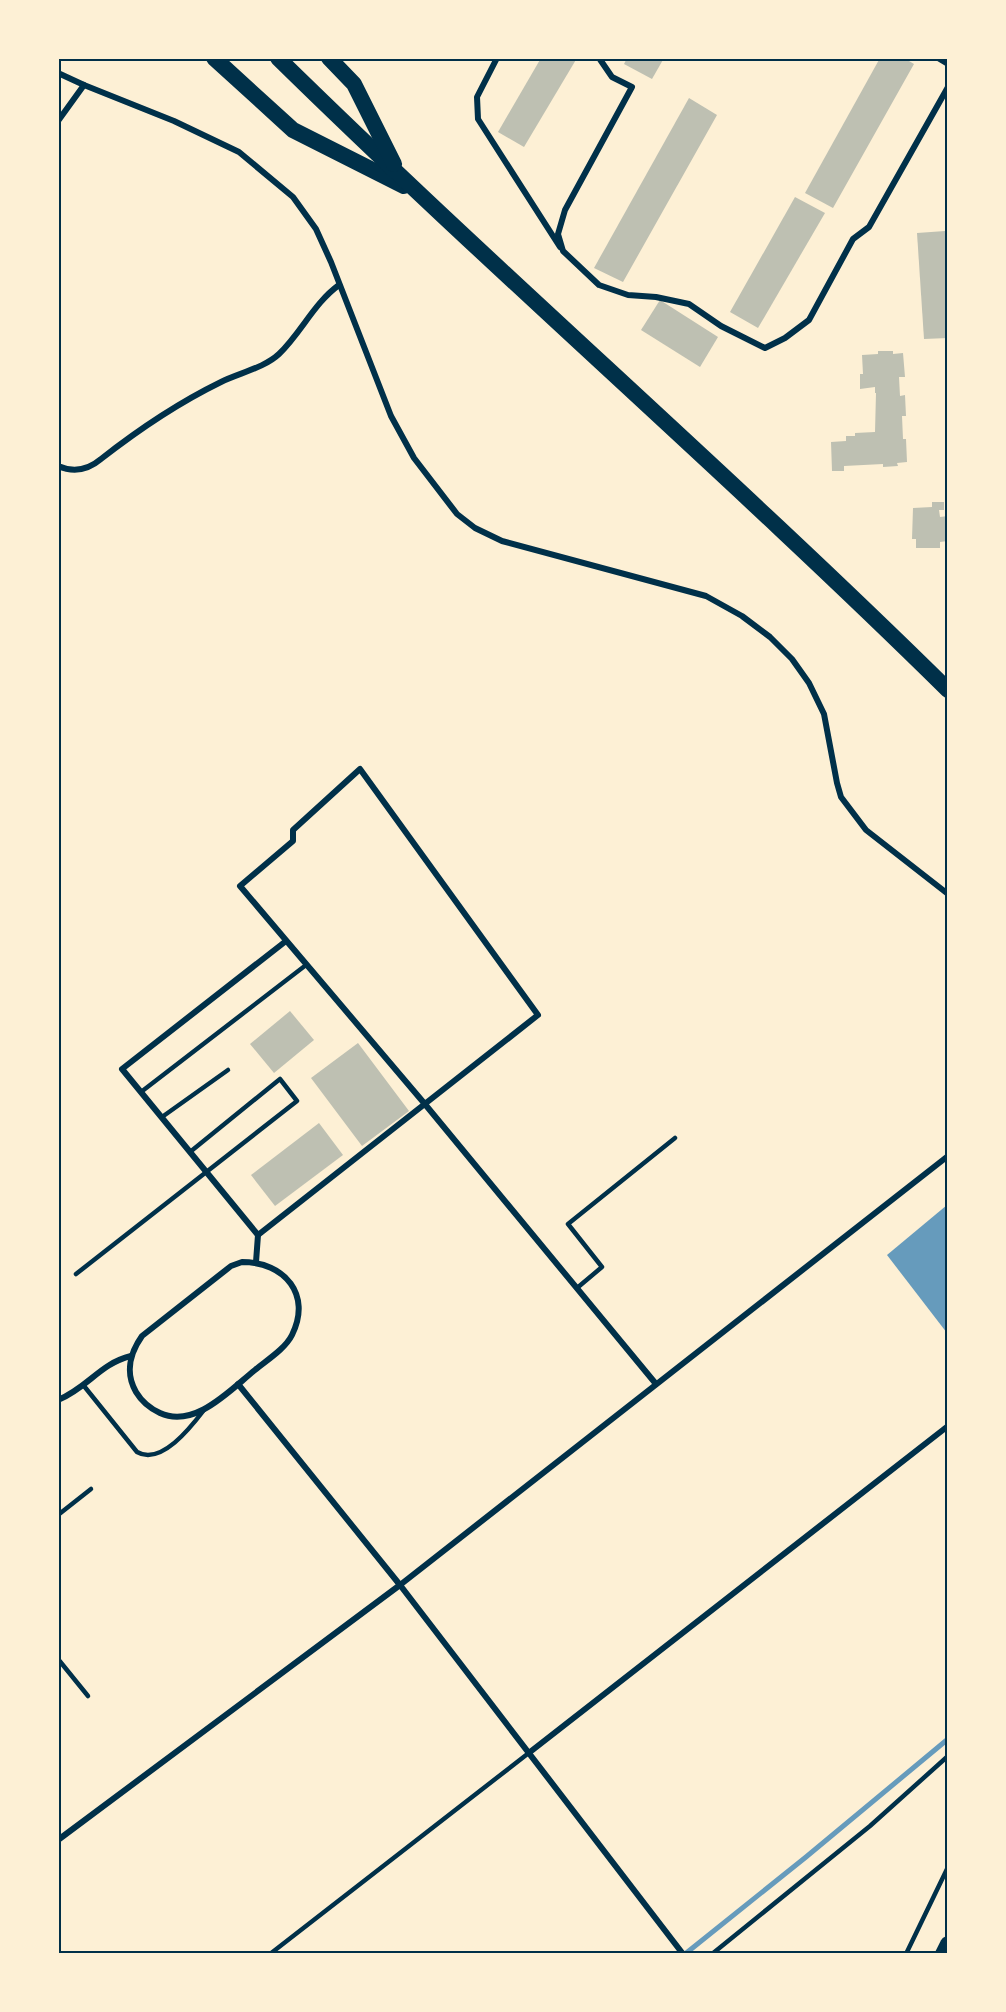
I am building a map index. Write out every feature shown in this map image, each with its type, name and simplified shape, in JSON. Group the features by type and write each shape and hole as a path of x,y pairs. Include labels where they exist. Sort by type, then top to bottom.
{"highway":[{"path":"214,58 293,129 421,195"},
{"path":"278,58 948,690"},
{"path":"329,58 354,84 400,175"},
{"path":"943,1953 948,1944"}],"street":[{"path":"497,58 477,97 477,118 562,251 599,285 628,295 656,297 689,304 721,326 765,348 785,338 809,320 853,239 869,227 948,87"},
{"path":"562,251 558,234 565,210 632,87 612,77 599,58"},
{"path":"938,58 948,64"},
{"path":"58,73 174,121 239,152 292,197 316,229 331,262 391,416 414,458 457,514 475,528 502,541 706,597 742,616 770,637 792,659 809,683 824,714 841,797 866,830 948,894"},
{"path":"58,122 84,85"},
{"path":"58,466 69,471 92,466 161,416 221,382 277,356 293,339 326,294 339,285"},
{"path":"258,1235 424,1103 538,1015 360,769 293,830 293,842 240,886 424,1103 656,1384"},
{"path":"256,1262 258,1235 122,1069 286,941"},
{"path":"58,1840 400,1585 948,1156"},
{"path":"242,1262 256,1262 275,1269 291,1283 298,1302 298,1319 291,1338 238,1384 204,1409 179,1417 165,1415 151,1409 133,1386 130,1374 131,1356 142,1336 231,1266 242,1262"},
{"path":"58,1400 78,1391 104,1367 131,1356"},
{"path":"238,1384 400,1585 684,1953"},
{"path":"530,1752 948,1426"}],"lane":[{"path":"141,1092 306,964"},
{"path":"162,1118 228,1070"},
{"path":"76,1274 297,1101 280,1079 190,1152"},
{"path":"577,1288 602,1266 568,1224 675,1138"},
{"path":"84,1386 137,1452 142,1455 154,1455 160,1452 186,1432 204,1409"},
{"path":"58,1515 91,1489"},
{"path":"58,1659 88,1695"},
{"path":"270,1953 530,1752"},
{"path":"712,1953 870,1826 948,1756"},
{"path":"906,1953 948,1867"}],"water":[{"path":"947,1205 947,1333 887,1255"}],"building":[{"path":"541,58 577,58 524,147 498,132"},
{"path":"627,58 664,58 652,79 624,64"},
{"path":"880,58 904,58 914,64 833,208 805,193"},
{"path":"689,98 717,115 623,282 594,268"},
{"path":"795,197 825,213 758,328 730,312"},
{"path":"945,231 948,269 948,338 924,339 917,233"},
{"path":"660,300 718,337 700,367 641,330"},
{"path":"878,351 903,353 905,377 899,377 900,396 905,395 906,416 902,416 907,462 897,463 898,466 883,467 883,464 844,466 844,471 832,471 831,442 846,441 846,436 855,436 855,433 875,432 875,387 860,389 860,374 863,374 862,355 878,354"},
{"path":"932,502 944,502 944,510 939,510 940,517 948,516 948,541 940,542 940,548 916,548 916,539 912,539 913,508 932,507"},
{"path":"290,1011 314,1040 274,1073 250,1044"},
{"path":"358,1043 409,1111 362,1146 311,1078"},
{"path":"319,1123 343,1155 275,1206 251,1175"}],"waterway":[{"path":"685,1954 948,1739"}]}
